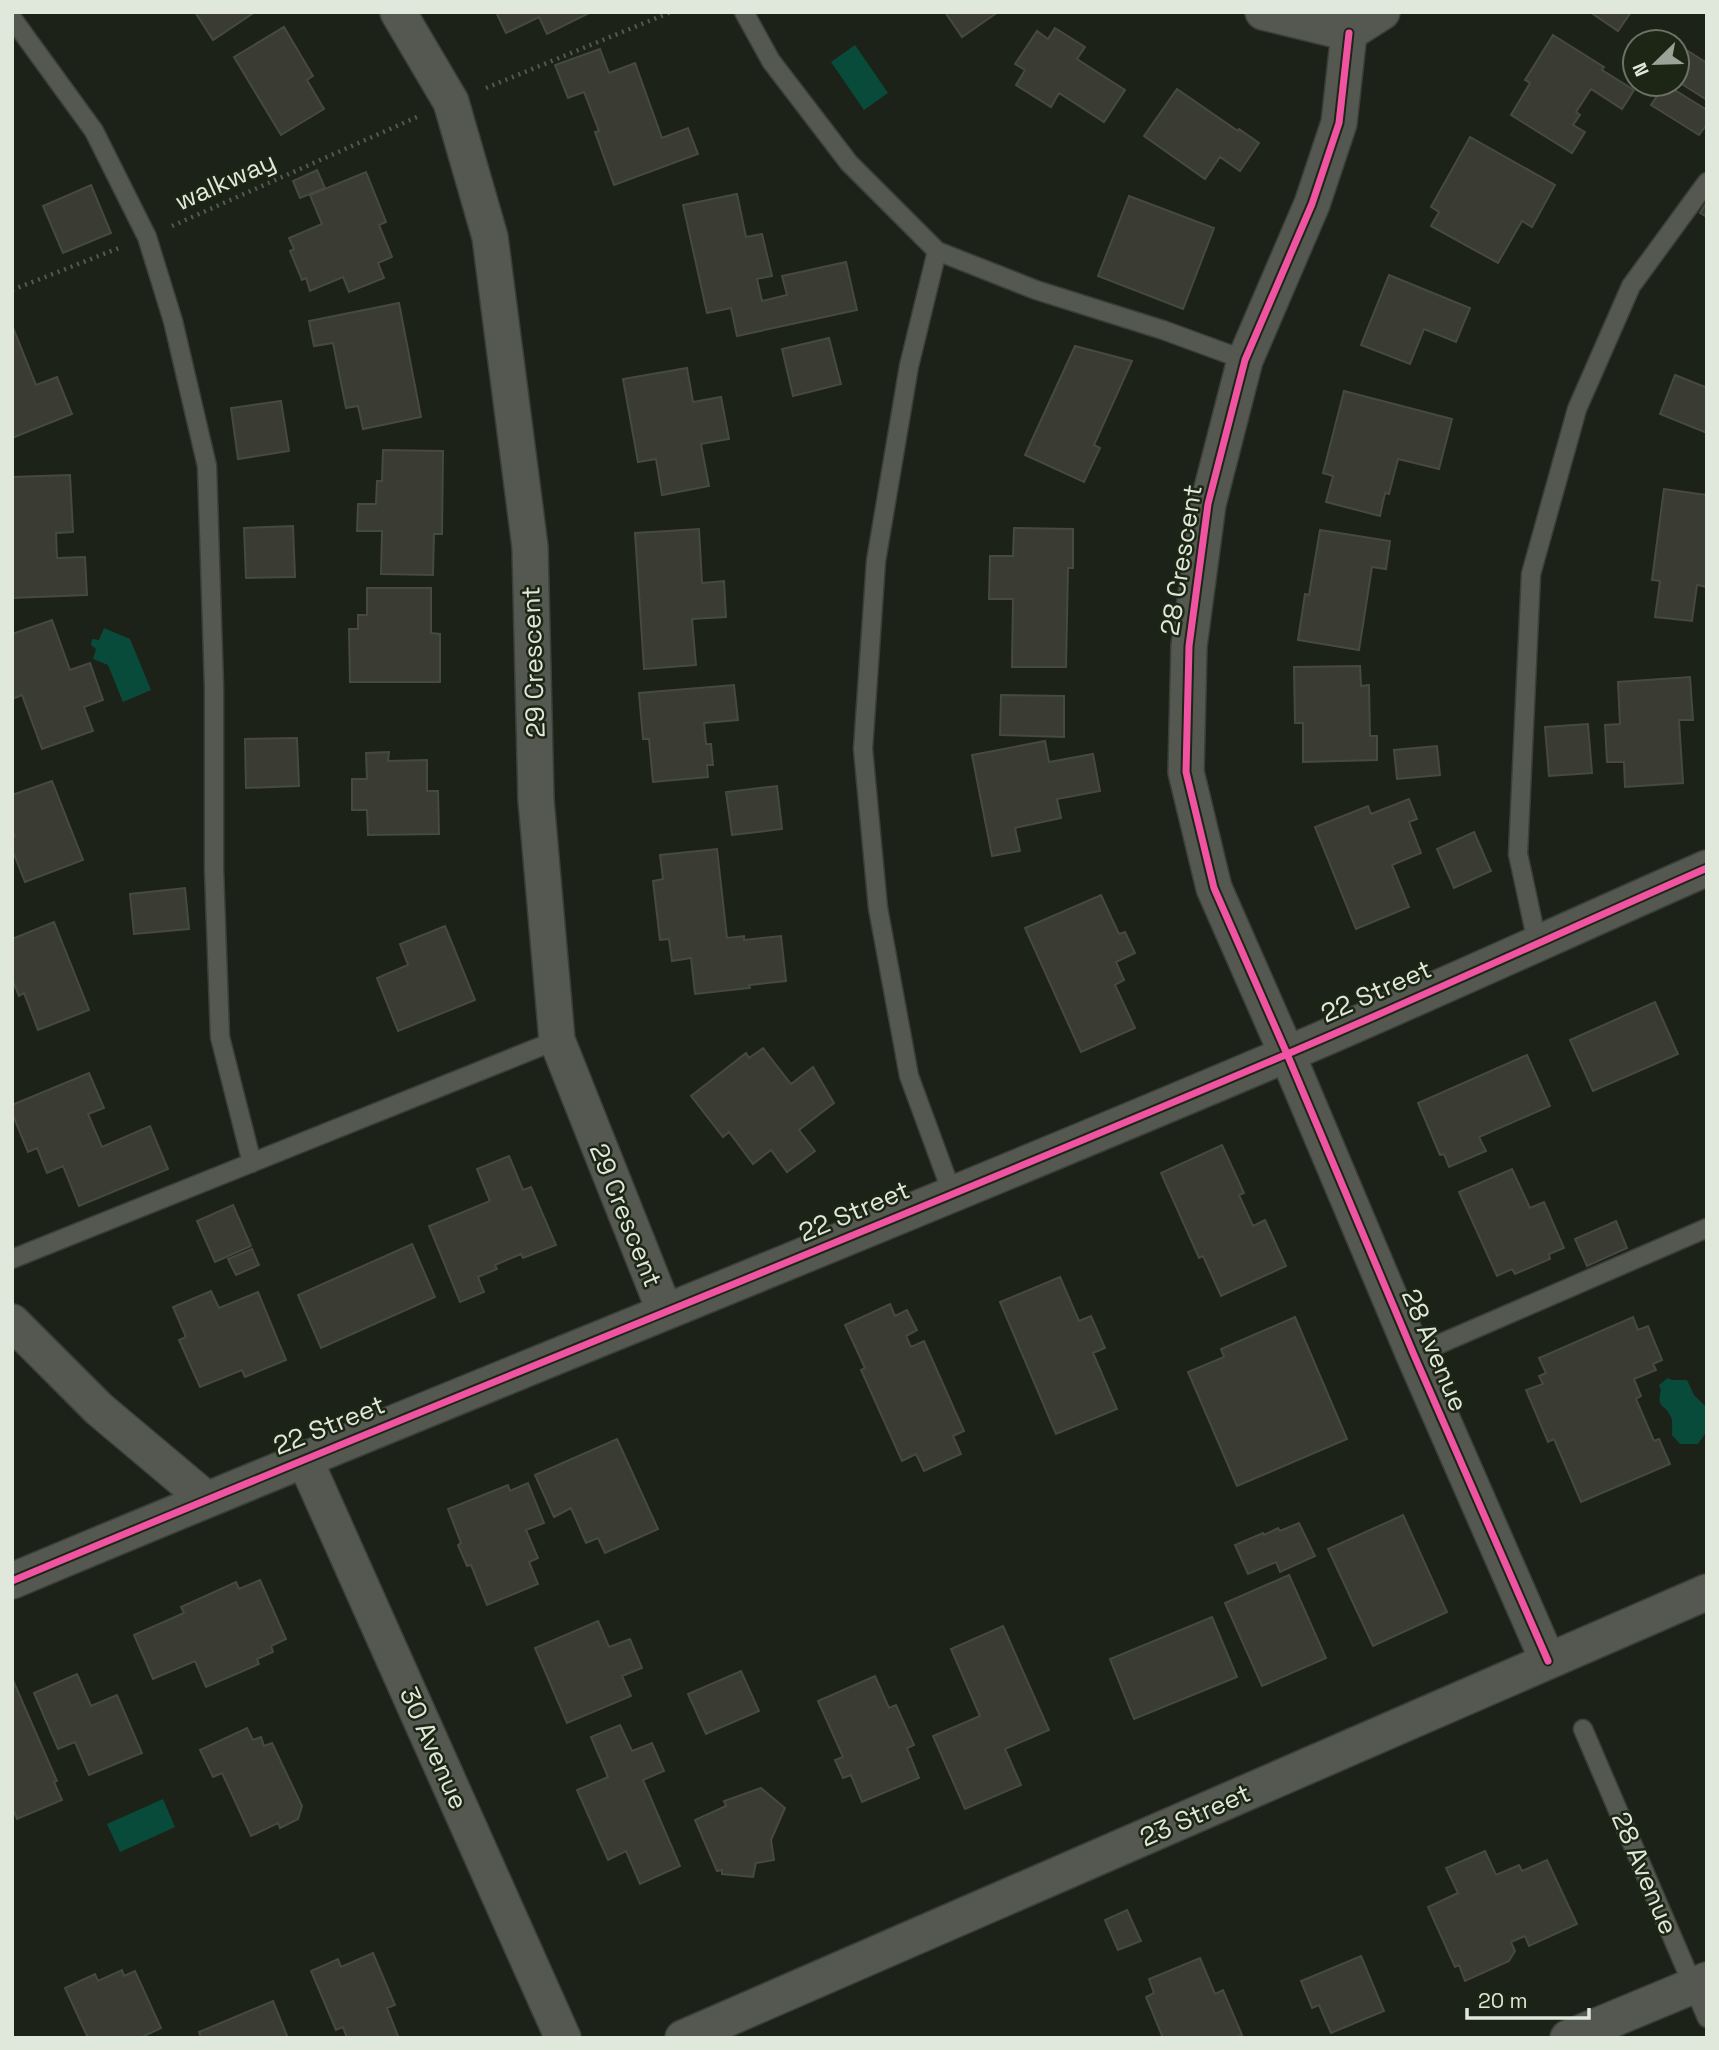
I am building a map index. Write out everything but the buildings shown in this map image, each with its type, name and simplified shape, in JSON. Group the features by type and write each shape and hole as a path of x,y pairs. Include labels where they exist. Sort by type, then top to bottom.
{"street":[{"name":"29 Crescent","path":"398,12 451,102 490,237 530,547 536,800 557,1040 665,1312"},
{"path":"1263,12 1349,33 1382,12"},
{"name":"28 Crescent","path":"1287,1054 1214,888 1186,772 1189,646 1208,504 1245,360 1312,204 1339,123 1349,33"},
{"name":"22 Street","path":"12,1581 304,1458 665,1312 1287,1054 1707,868"},
{"name":"28 Avenue","path":"1287,1054 1414,1355 1548,1661"},
{"path":"12,1322 99,1409 206,1499"},
{"name":"30 Avenue","path":"304,1458 563,2038"},
{"name":"23 Street","path":"684,2038 1707,1592"},
{"path":"1568,2038 1700,1983"}],"lane":[{"path":"744,12 771,61 849,163 937,251 1035,290 1163,330 1245,360"},
{"path":"12,18 94,131 147,237 173,321 207,466 214,687 214,869 220,1037 252,1163"},
{"path":"1537,942 1518,854 1531,574 1577,409 1631,286 1707,182"},
{"path":"937,251 909,366 876,561 863,749 877,908 909,1076 953,1193"},
{"path":"12,1259 557,1040"},
{"path":"1414,1355 1707,1228"},
{"name":"28 Avenue","path":"1583,1728 1700,1983 1707,2018"}],"water":[{"path":"855,45 888,93 864,110 831,62"},
{"path":"104,628 130,639 151,690 123,702 108,665 93,659 96,649 91,645 92,639 99,640"},
{"path":"1668,1378 1687,1380 1694,1395 1705,1406 1705,1434 1698,1444 1680,1444 1672,1435 1672,1419 1660,1403 1659,1385"},
{"path":"163,1799 175,1827 120,1852 107,1824"}],"cycle path":[{"path":"1349,33 1339,123 1312,204 1245,360 1208,504 1189,646 1186,772 1214,888 1548,1661"},
{"path":"12,1581 1126,1122 1338,1032 1707,868"}]}
